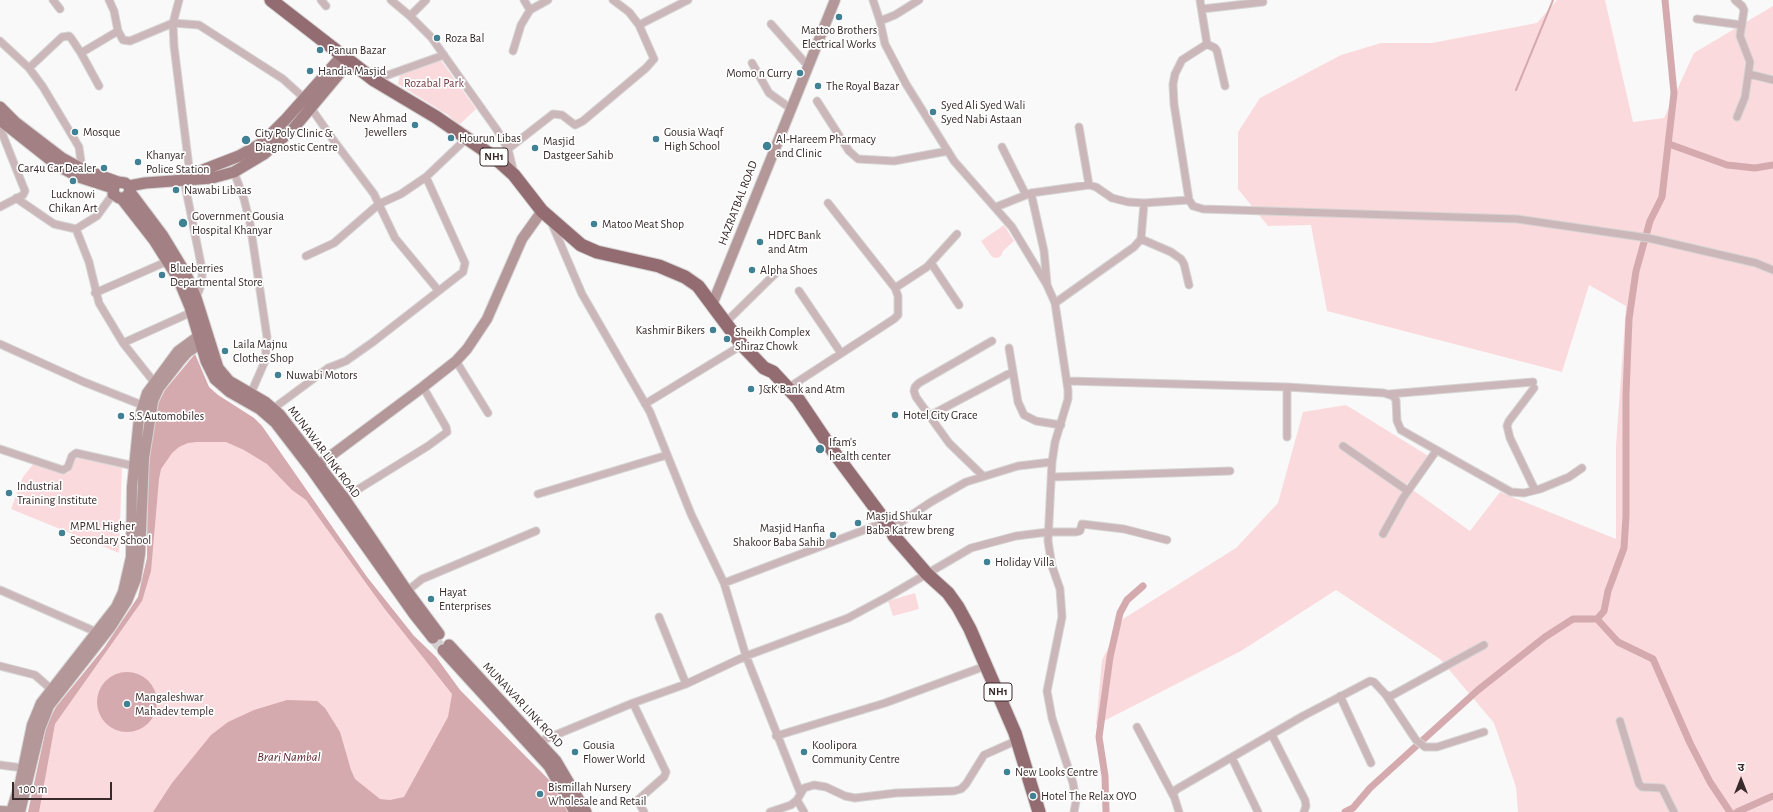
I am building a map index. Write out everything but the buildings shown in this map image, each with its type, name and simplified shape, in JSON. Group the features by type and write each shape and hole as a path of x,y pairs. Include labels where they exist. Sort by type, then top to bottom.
{"highway":[{"name":"NH1","path":"271,0 345,59 374,80 468,138 499,161 514,175 546,214 576,241 589,249 608,255 659,266 685,277 698,286 742,345 764,368 773,372 788,388 888,531"},
{"name":"NH1","path":"764,368 766,375 792,403 824,451 888,531 948,593 958,607 970,629 1015,733 1040,812"},
{"name":"NH1","path":"932,578 962,629 980,668 1011,743 1032,812"}],"main road":[{"path":"0,120 58,166 79,177 121,190 187,177 227,162 256,147 345,59"},
{"path":"187,177 212,178 234,172 264,154 293,129 311,107 345,59"},
{"path":"0,108 15,122 62,158 121,190"},
{"name":"MUNAWAR LINK ROAD","path":"121,190 168,261 185,293 192,312 222,375 237,386 274,408 404,594 436,636"},
{"name":"MUNAWAR LINK ROAD","path":"121,190 163,236 176,256 196,298 204,337 206,361 215,378 230,392 260,409 270,418 344,498 404,594"},
{"name":"MUNAWAR LINK ROAD","path":"446,647 556,765"},
{"path":"556,765 575,812"},
{"path":"556,765 586,812"}],"street":[{"path":"52,0 60,9"},
{"path":"109,0 114,11 118,31 123,40 130,41 173,23 199,25 283,80 304,98 369,187 379,204 394,238 438,290"},
{"path":"179,0 173,23 174,46 187,177 202,269 202,283 196,298"},
{"path":"391,0 431,37 497,130 508,149 514,175"},
{"path":"410,16 426,0"},
{"path":"524,0 530,10"},
{"path":"513,51 521,25 530,10 548,0"},
{"path":"508,149 553,114 562,115 571,124 579,125 646,68 654,59 639,25 628,12 613,0"},
{"path":"639,25 688,0"},
{"name":"HAZRATBAL ROAD","path":"712,305 790,108 835,0"},
{"path":"873,0 880,21 885,44 897,69 948,151 972,182 996,207 1012,227 1047,284 1055,302 1068,381 1068,399 1055,442 1052,462 1048,532 1049,555 1060,589 1062,617 1047,691 1048,703 1073,783 1076,801 1074,812"},
{"path":"880,21 895,15 919,0"},
{"path":"1200,0 1207,44"},
{"path":"1734,0 1742,6 1744,10 1740,36 1750,58 1745,97 1737,117"},
{"path":"1202,9 1263,2"},
{"path":"1697,19 1742,25"},
{"path":"771,24 808,66"},
{"path":"81,53 118,31"},
{"path":"29,68 62,37 69,36 81,53 99,86"},
{"path":"0,41 29,68 43,87 79,147 82,169"},
{"path":"1207,44 1215,48 1217,51 1225,86"},
{"path":"1207,44 1182,60 1174,74 1173,84 1174,104 1189,200 1193,206 1203,209 1501,218 1648,238 1756,263 1773,270"},
{"path":"374,80 444,55"},
{"path":"752,63 769,93 790,108"},
{"path":"1749,74 1773,80"},
{"path":"817,101 849,151 858,159 894,161 948,151"},
{"path":"1079,127 1089,185"},
{"path":"0,128 2,144 25,191 23,195 0,207"},
{"path":"306,256 334,243 379,204 401,194 426,177 468,138"},
{"path":"1002,146 1028,194 1044,251 1047,284"},
{"path":"234,172 248,210 262,293 267,337 265,361 251,393"},
{"path":"274,408 328,368 346,361 463,272 466,266 426,177"},
{"path":"996,207 1028,194 1089,185 1096,186 1120,200 1144,203 1189,200"},
{"path":"16,198 41,217 54,224 76,229 98,216 121,190"},
{"path":"788,388 898,315 898,296 895,288 828,203"},
{"path":"1055,302 1128,253 1141,239 1144,203"},
{"path":"316,467 423,387 456,361 467,349 487,319 522,239 546,214 582,294 645,404 691,514 724,583 746,656 776,736 800,792"},
{"path":"76,229 89,262 95,293 99,303 123,343 154,382"},
{"path":"895,288 931,263 957,234"},
{"path":"1141,239 1171,252 1181,259 1189,285"},
{"path":"95,293 168,261"},
{"path":"931,263 959,305"},
{"path":"725,323 778,271"},
{"path":"799,291 841,353"},
{"path":"123,343 192,312"},
{"path":"16,812 40,729 49,706 100,634 116,607 128,574 131,557 134,466 146,407 154,382 178,351 204,337"},
{"path":"16,812 23,768 35,715 41,703 51,689 127,601 136,579 140,554 146,407 188,352 204,337"},
{"path":"982,476 949,443 916,397 915,386 992,342"},
{"path":"0,344 84,382 146,407"},
{"path":"645,404 742,345"},
{"path":"1009,348 1018,402 1024,415 1036,420 1061,425"},
{"path":"456,361 488,413"},
{"path":"929,416 1012,372"},
{"path":"1068,381 1287,386 1389,394 1534,385 1507,426 1510,438 1535,490"},
{"path":"1287,386 1287,437"},
{"path":"344,498 428,446 447,432 446,426 423,387"},
{"path":"1389,394 1396,400 1397,421 1400,430 1511,492 1517,494 1556,483 1582,468"},
{"path":"1343,446 1408,491"},
{"path":"0,449 63,470 68,467 72,456 76,453 134,466"},
{"path":"1383,534 1408,491 1436,451"},
{"path":"538,494 667,455"},
{"path":"724,583 888,531 953,488 982,476 1018,466 1052,462"},
{"path":"1052,477 1230,471"},
{"path":"536,743 633,703 686,684 746,656 848,618 932,578 971,548 998,540 1048,532 1078,532 1080,524 1124,529 1167,540"},
{"path":"404,594 422,579 536,531"},
{"path":"0,590 100,634"},
{"path":"659,617 686,684"},
{"path":"1386,695 1391,696 1484,645"},
{"path":"0,666 35,675 51,689"},
{"path":"776,736 885,703 980,668"},
{"path":"1174,797 1173,794 1177,790 1340,696 1370,681 1374,682 1386,695 1418,742 1426,747 1437,746 1484,732"},
{"path":"1340,696 1371,763"},
{"path":"633,703 666,772 664,777 639,799 639,803 644,812"},
{"path":"1620,721 1639,784 1642,787 1662,788 1674,812"},
{"path":"1137,727 1174,797 1179,812"},
{"path":"1272,735 1306,802 1304,812"},
{"path":"770,812 791,805 797,800 800,792 808,786 814,785 826,787 845,796 855,798 901,793 954,791 961,789 966,784 984,755 1011,743"},
{"path":"1232,758 1258,812"},
{"path":"0,765 23,768"},
{"path":"556,765 564,766 592,812"},
{"path":"797,800 804,812"},
{"path":"0,811 16,812"}],"green space":[{"path":"1557,0 1605,0 1633,122 1664,118 1694,53 1773,6 1773,812 1518,812 1516,787 1494,723 1440,659 1336,590 1241,651 1096,725 1102,660 1123,619 1236,548 1278,503 1303,412 1346,405 1430,457 1406,485 1470,531 1500,492 1616,539 1616,446 1626,306 1589,285 1562,372 1327,311 1311,225 1268,226 1238,189 1238,132 1260,98 1341,55 1381,43 1432,43 1537,23"},
{"name":"Rozabal Park","path":"440,59 476,109 459,125 448,115 398,84 400,74"},
{"path":"1004,225 1014,241 1003,251 1001,256 997,258 992,257 981,241"},
{"path":"195,354 209,387 218,395 254,418 262,426 367,577 414,636 436,657 460,690 552,783 568,812 28,812 47,724 56,707 104,648 138,597 147,558 148,466 158,404 165,390"},
{"path":"76,455 122,466 119,553 11,509 23,477 34,463 68,473"},
{"path":"915,593 919,609 893,616 888,601"}],"water":[{"name":"Brari Nambal","path":"195,354 209,387 218,395 254,418 262,426 367,577 414,636 436,657 460,690 552,783 568,812 153,812 172,783 211,735 228,722 254,710 287,700 317,701 325,708 340,732 355,779 380,799 390,800 404,797 448,717 452,694 384,608 306,500 292,490 267,464 244,450 226,442 197,442 188,443 179,447 172,453 161,469 151,571 142,601 55,724 39,812 28,812 47,724 56,707 104,648 138,597 147,558 148,466 155,416 158,404 165,390"},
{"name":"Mangaleshwar Mahadev temple","path":"127,672 144,677 152,685 157,702 152,719 144,727 127,732 110,727 102,719 97,702 102,685 110,677"}],"waterway":[{"path":"1516,90 1553,0"},
{"path":"1345,812 1353,808 1370,788 1478,690 1545,637 1573,619 1597,619 1604,611 1608,591 1624,548 1626,516 1626,394 1629,319 1636,271 1650,221 1662,197 1674,93 1665,0"},
{"path":"1669,144 1727,165 1755,168 1773,165"},
{"path":"1106,812 1105,776 1099,737 1110,657 1120,613 1127,600 1143,586"},
{"path":"1597,619 1618,642 1653,659 1690,743 1710,782 1730,812"},
{"path":"1737,812 1773,796"}],"tunnel":[{"path":"433,638 443,650"}],"place":[{"name":"Mattoo Brothers Electrical Works","path":"839,17"},
{"name":"Roza Bal","path":"437,38"},
{"name":"Panun Bazar","path":"320,50"},
{"name":"Handia Masjid","path":"310,71"},
{"name":"Momo n Curry","path":"800,73"},
{"name":"The Royal Bazar","path":"818,86"},
{"name":"Syed Ali Syed Wali Syed Nabi Astaan","path":"933,112"},
{"name":"New Ahmad Jewellers","path":"415,125"},
{"name":"Mosque","path":"75,132"},
{"name":"Hourun Libas","path":"451,138"},
{"name":"Gousia Waqf High School","path":"656,139"},
{"name":"City Poly Clinic & Diagnostic Centre","path":"246,140"},
{"name":"Al-Hareem Pharmacy and Clinic","path":"767,146"},
{"name":"Masjid Dastgeer Sahib","path":"535,148"},
{"name":"Khanyar Police Station","path":"138,162"},
{"name":"Car4u Car Dealer","path":"104,168"},
{"name":"Lucknowi Chikan Art","path":"73,181"},
{"name":"Nawabi Libaas","path":"176,190"},
{"name":"Government Gousia Hospital Khanyar","path":"183,223"},
{"name":"Matoo Meat Shop","path":"594,224"},
{"name":"HDFC Bank and Atm","path":"760,242"},
{"name":"Alpha Shoes","path":"752,270"},
{"name":"Blueberries Departmental Store","path":"162,275"},
{"name":"Kashmir Bikers","path":"713,330"},
{"name":"Sheikh Complex Shiraz Chowk","path":"727,339"},
{"name":"Laila Majnu Clothes Shop","path":"225,351"},
{"name":"Nuwabi Motors","path":"278,375"},
{"name":"J&K Bank and Atm","path":"751,389"},
{"name":"Hotel City Grace","path":"895,415"},
{"name":"S.S Automobiles","path":"121,416"},
{"name":"Ifam's health center","path":"820,449"},
{"name":"Industrial Training Institute","path":"9,493"},
{"name":"Masjid Shukar Baba Katrew breng","path":"858,523"},
{"name":"MPML Higher Secondary School","path":"62,533"},
{"name":"Masjid Hanfia Shakoor Baba Sahib","path":"833,535"},
{"name":"Holiday Villa","path":"987,562"},
{"name":"Hayat Enterprises","path":"431,599"},
{"name":"Mangaleshwar Mahadev temple","path":"127,704"},
{"name":"Gousia Flower World","path":"575,752"},
{"name":"Koolipora Community Centre","path":"804,752"},
{"name":"New Looks Centre","path":"1007,772"},
{"name":"Bismillah Nursery Wholesale and Retail","path":"540,794"},
{"name":"Hotel The Relax OYO","path":"1033,796"}]}
